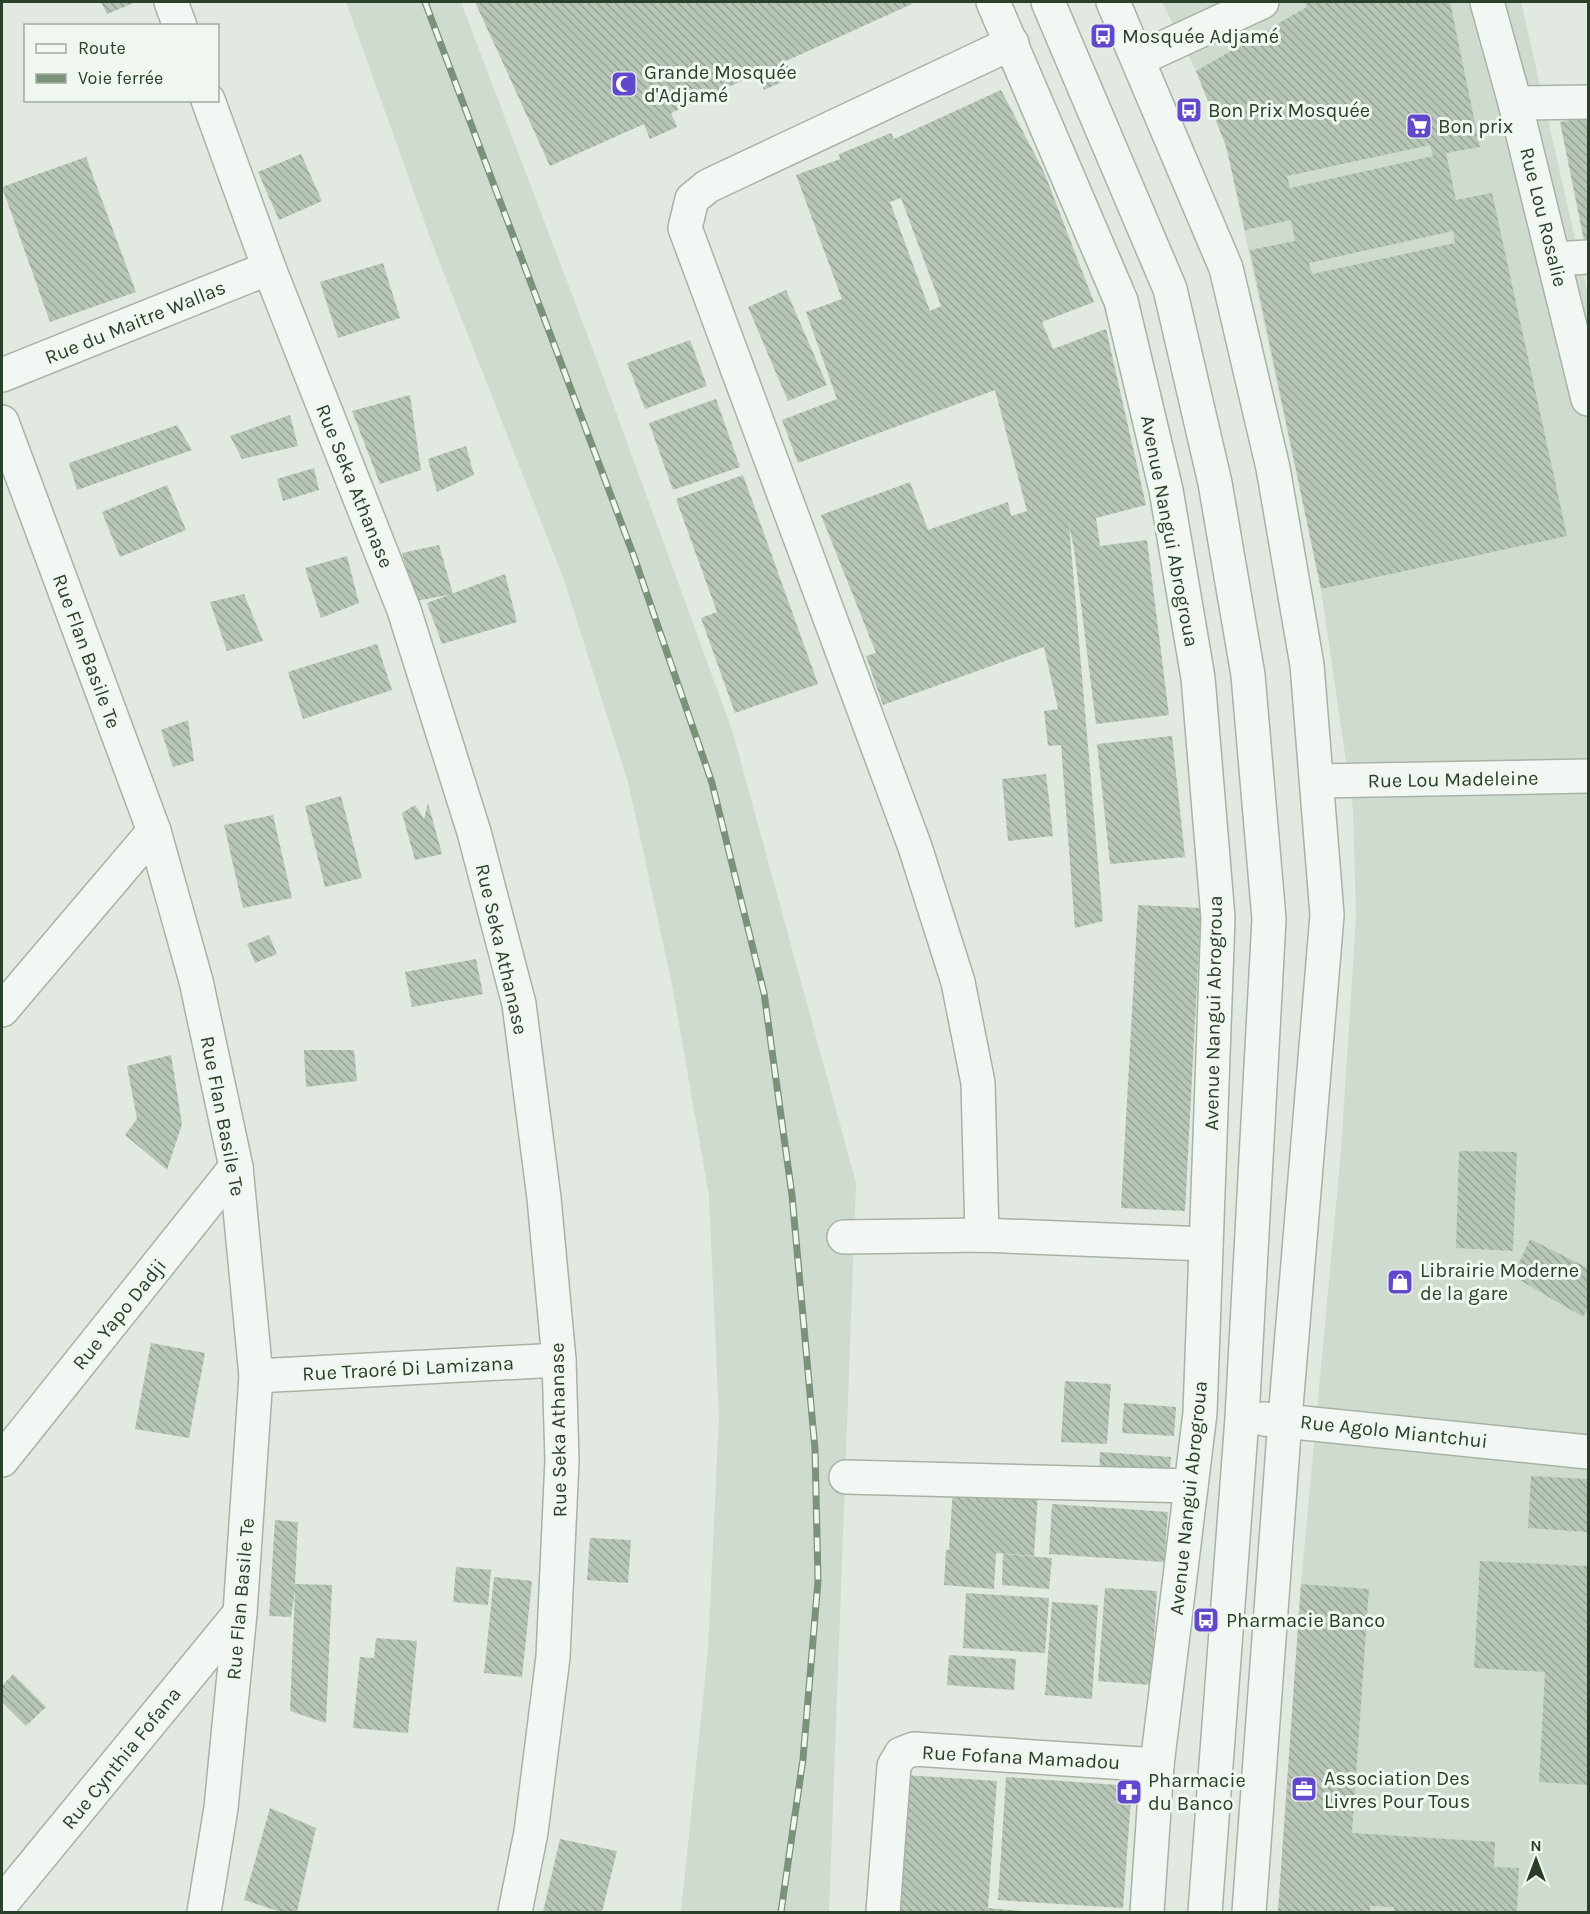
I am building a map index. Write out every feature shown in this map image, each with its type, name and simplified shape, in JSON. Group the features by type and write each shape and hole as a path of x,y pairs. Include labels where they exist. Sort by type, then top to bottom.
{"street":[{"path":"171,2 179,24"},
{"name":"Avenue Nangui Abrogroua","path":"993,2 1122,301 1166,490 1198,678 1218,918 1200,1413 1158,1765 1147,1912"},
{"path":"1048,2 1170,289 1215,483 1248,675 1269,919 1242,1418 1205,1912"},
{"path":"1113,2 1226,268 1273,468 1307,665 1328,915 1285,1419 1249,1912"},
{"path":"1139,59 1262,2"},
{"name":"Rue Lou Rosalie","path":"1487,2 1515,103 1588,399"},
{"path":"982,1235 978,1083 958,982 915,847 685,228 692,199 708,186 1012,43"},
{"name":"Rue Seka Athanase","path":"209,102 269,268 404,610 474,832 519,1004 544,1198 559,1360 562,1460 553,1657 531,1832 515,1912"},
{"path":"1515,103 1588,102"},
{"path":"1554,259 1588,257"},
{"name":"Rue du Maitre Wallas","path":"2,375 269,268"},
{"name":"Rue Flan Basile Te","path":"2,422 154,831 196,981 236,1167 256,1376 240,1613 222,1808 204,1912"},
{"name":"Rue Lou Madeleine","path":"1317,781 1588,776"},
{"path":"2,1010 154,831"},
{"name":"Rue Yapo Dadji","path":"2,1460 236,1167"},
{"path":"844,1237 982,1235 1206,1244"},
{"name":"Rue Traoré Di Lamizana","path":"256,1376 559,1360"},
{"name":"Rue Agolo Miantchui","path":"1200,1413 1242,1418 1285,1419 1588,1452"},
{"path":"846,1477 1191,1486"},
{"name":"Rue Cynthia Fofana","path":"2,1903 240,1613"},
{"name":"Rue Fofana Mamadou","path":"883,1912 894,1766 901,1754 914,1749 1158,1765"}],"shaded area":[{"path":"346,2 461,2 601,371 733,733 856,1183 829,1912 681,1912 708,1650 719,1417 709,1196 672,984 628,782 564,580 432,243"},
{"path":"1162,2 1521,2 1588,295 1588,1912 1278,1912 1301,1584 1341,1151 1356,917 1353,809 1321,589 1226,146 1196,71"}],"building":[{"path":"101,2 136,2 107,14"},
{"name":"Grande Mosquée d'Adjamé","path":"475,2 910,2 912,4 786,61 793,77 764,90 757,74 671,113 677,127 650,139 644,124 550,166"},
{"path":"1304,2 1450,2 1480,147 1446,153 1456,200 1492,193 1567,536 1321,589 1250,250 1295,241 1291,220 1245,230 1226,146 1196,71 1307,7","holes":["1430,145 1433,156 1290,188 1287,176","1453,231 1455,243 1312,274 1309,263"]},
{"path":"1001,90 1044,172 1094,302 1042,322 1053,349 1106,329 1146,505 1096,518 1100,546 1147,540 1169,715 1096,724 1069,525 1103,921 1075,928 1061,745 1048,746 1044,711 1058,709 1044,647 883,705 866,656 876,653 821,515 910,482 928,530 1008,502 1011,516 1027,511 995,390 798,463 782,420 837,399 806,312 842,299 796,175 840,159 839,154 891,133 894,139","holes":["901,198 941,306 930,311 890,202"]},
{"path":"1588,117 1588,240 1584,241 1560,122"},
{"path":"301,154 322,201 279,220 258,172"},
{"path":"86,157 136,292 50,322 2,187"},
{"path":"383,263 400,318 338,338 320,282"},
{"path":"786,290 827,385 788,401 748,307"},
{"path":"690,340 707,386 645,409 627,363"},
{"path":"410,395 421,470 380,484 352,411"},
{"path":"716,399 740,467 673,490 649,423"},
{"path":"290,415 298,446 242,459 230,436"},
{"path":"177,425 192,450 77,490 69,463"},
{"path":"466,446 474,475 437,492 428,459"},
{"path":"314,468 319,490 283,501 277,479"},
{"path":"743,475 818,684 735,713 701,618 717,612 676,499"},
{"path":"167,485 186,530 120,557 102,512"},
{"path":"439,545 453,594 416,601 402,553"},
{"path":"347,556 359,603 321,618 305,568"},
{"path":"505,574 517,622 442,644 427,603"},
{"path":"244,594 263,641 227,651 210,602"},
{"path":"377,644 392,690 303,719 288,672"},
{"path":"188,720 194,761 173,767 161,730"},
{"path":"1172,736 1185,857 1110,864 1097,744"},
{"path":"1046,774 1053,836 1008,841 1002,779"},
{"path":"341,796 362,878 325,887 305,806"},
{"path":"428,803 442,854 415,860 402,813 415,805 424,819"},
{"path":"273,815 292,898 243,908 224,825"},
{"path":"1138,905 1201,908 1185,1211 1121,1208"},
{"path":"269,935 277,954 255,963 247,944"},
{"path":"476,959 483,994 412,1007 405,972"},
{"path":"304,1050 354,1050 357,1081 306,1087"},
{"path":"171,1055 182,1124 167,1170 125,1135 137,1119 127,1066"},
{"path":"1459,1151 1517,1152 1513,1251 1456,1248"},
{"path":"1530,1239 1588,1268 1588,1308 1583,1317 1513,1276"},
{"path":"151,1343 205,1353 189,1438 135,1429"},
{"path":"1065,1381 1111,1384 1107,1444 1061,1442"},
{"path":"1124,1403 1176,1407 1174,1436 1122,1433"},
{"path":"1100,1452 1171,1457 1169,1480 1099,1475"},
{"path":"1531,1476 1588,1479 1588,1532 1528,1528"},
{"path":"953,1488 1038,1493 1034,1556 996,1553 994,1589 944,1585"},
{"path":"1052,1504 1168,1512 1164,1562 1049,1554"},
{"path":"275,1520 298,1522 295,1584 332,1585 326,1723 290,1711 295,1590 291,1617 269,1616"},
{"path":"590,1538 631,1540 628,1583 587,1580"},
{"path":"1003,1554 1052,1558 1049,1589 1002,1585"},
{"path":"1480,1561 1588,1566 1588,1785 1539,1782 1545,1672 1474,1668"},
{"path":"456,1567 491,1570 488,1605 453,1602"},
{"path":"494,1577 532,1581 522,1677 484,1673"},
{"path":"1301,1584 1369,1589 1352,1833 1495,1842 1494,1867 1519,1868 1517,1912 1394,1912 1394,1907 1370,1906 1370,1912 1278,1912"},
{"path":"1105,1588 1157,1591 1151,1685 1098,1681"},
{"path":"966,1593 1049,1598 1045,1653 963,1648"},
{"path":"1052,1602 1098,1605 1092,1699 1045,1695"},
{"path":"376,1638 417,1641 408,1733 353,1728 360,1657 374,1658"},
{"path":"949,1655 1016,1659 1014,1690 947,1685"},
{"path":"13,1674 46,1707 26,1726 2,1702 2,1686"},
{"path":"904,1775 997,1781 988,1908 1033,1912 894,1912"},
{"path":"1006,1777 1132,1786 1123,1908 998,1900"},
{"path":"270,1808 316,1828 297,1912 281,1912 244,1900"},
{"path":"560,1839 617,1851 602,1912 543,1912"}],"railway":[{"path":"425,2 633,554 712,783 764,993 792,1195 815,1449 818,1581 803,1759 781,1912"}],"place":[{"name":"Mosquée Adjamé","path":"1103,36"},
{"name":"Grande Mosquée d'Adjamé","path":"624,84"},
{"name":"Bon Prix Mosquée","path":"1189,110"},
{"name":"Bon prix","path":"1419,126"},
{"name":"Librairie Moderne de la gare","path":"1400,1282"},
{"name":"Pharmacie Banco","path":"1206,1620"},
{"name":"Association Des Livres Pour Tous","path":"1304,1789"},
{"name":"Pharmacie du Banco","path":"1129,1792"}]}
